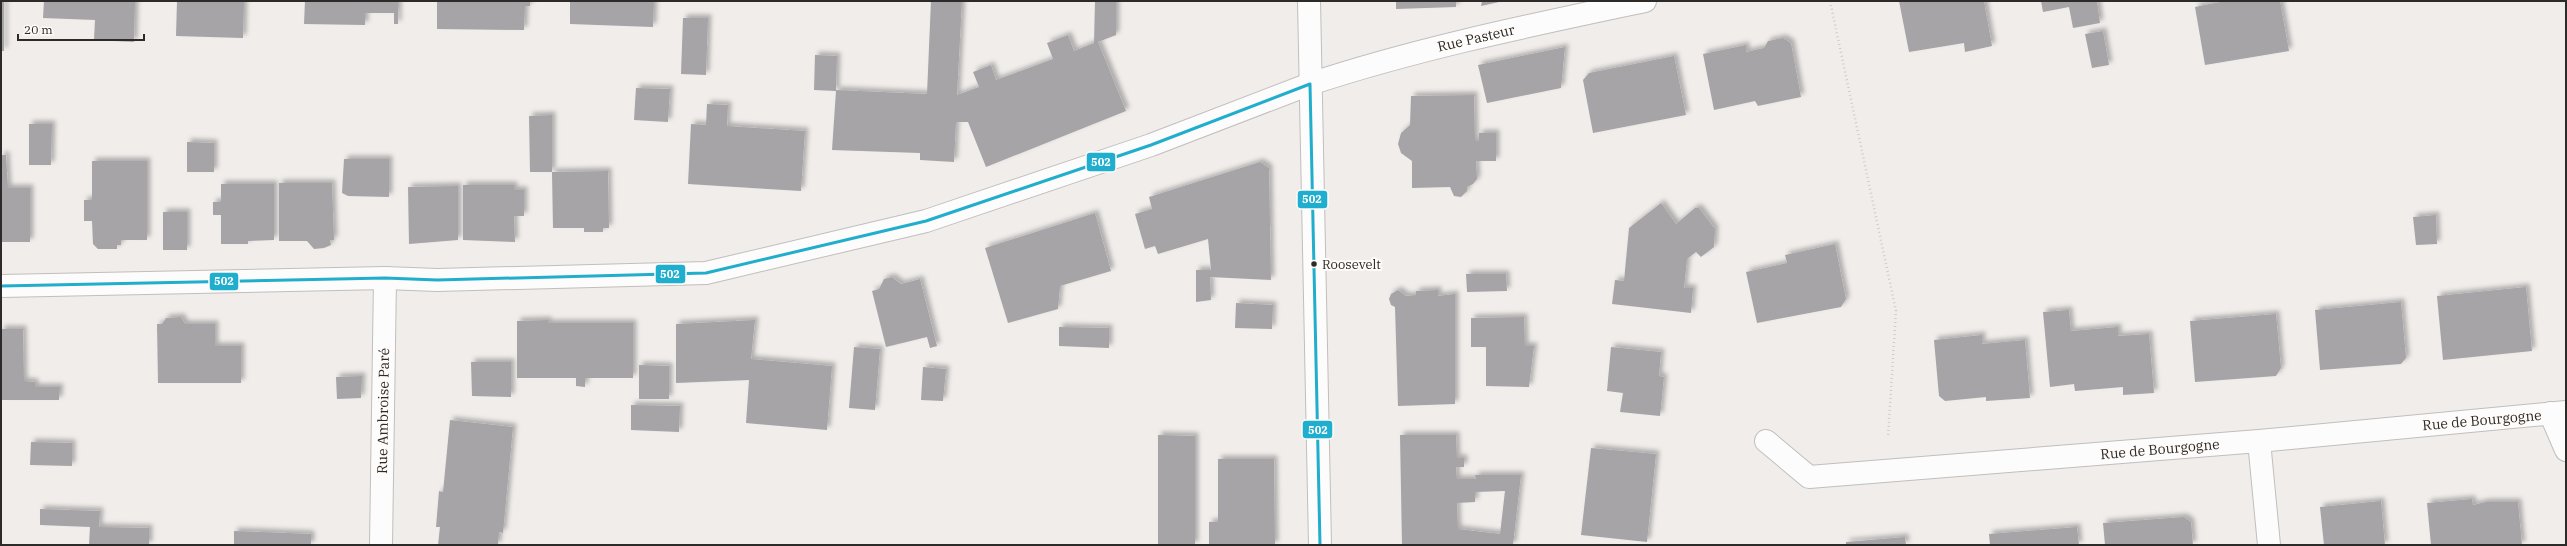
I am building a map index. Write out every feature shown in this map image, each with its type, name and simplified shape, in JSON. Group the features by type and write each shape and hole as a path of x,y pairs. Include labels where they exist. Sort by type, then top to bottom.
{"street":[{"path":"1309,1 1320,545"},
{"name":"Rue Pasteur","path":"1,286 385,278 437,280 706,273 926,221 1151,145 1310,84 1373,63 1459,41 1645,1"},
{"name":"Rue Ambroise Paré","path":"381,545 385,278"},
{"path":"2558,413 2566,450"},
{"name":"Rue de Bourgogne","path":"1766,440 1810,477 2259,441 2558,413"},
{"path":"2259,441 2268,545"}],"path":[{"path":"1830,1 1896,311 1886,472"}],"building":[{"path":"1,1 4,1 4,51 1,51"},
{"path":"44,1 135,1 134,42 94,40 95,20 43,18"},
{"path":"177,1 244,1 243,38 176,36"},
{"path":"305,1 398,1 398,24 394,24 394,13 365,13 365,25 304,24"},
{"path":"437,1 530,1 530,6 525,6 524,30 437,29"},
{"path":"570,1 654,1 653,27 570,24"},
{"path":"931,1 962,1 957,95 979,87 973,72 991,65 996,80 1053,59 1047,43 1068,35 1074,51 1094,43 1095,1 1116,1 1116,35 1098,42 1126,111 986,167 968,122 956,122 954,162 920,160 920,153 832,150 836,91 814,90 815,55 837,56 836,90 927,94"},
{"path":"1396,1 1456,1 1456,7 1396,9"},
{"path":"1482,1 1499,1 1499,2 1481,6"},
{"path":"1899,1 1984,1 1992,46 1965,52 1964,43 1909,52"},
{"path":"2041,1 2097,1 2100,23 2073,28 2069,7 2043,12"},
{"path":"2225,1 2280,1 2289,51 2205,65 2195,7"},
{"path":"683,18 708,18 706,75 681,74"},
{"path":"2103,31 2109,65 2092,68 2085,34"},
{"path":"1783,38 1791,43 1801,97 1758,106 1755,101 1714,110 1703,54 1746,45 1746,52 1764,48 1768,41"},
{"path":"1565,47 1561,88 1487,103 1478,65"},
{"path":"1674,56 1686,115 1593,133 1583,80 1589,73"},
{"path":"636,88 670,89 668,122 634,120"},
{"path":"1474,95 1475,141 1479,141 1479,133 1496,133 1496,161 1476,161 1477,179 1473,184 1467,187 1467,191 1461,197 1454,196 1450,187 1412,188 1412,161 1401,153 1398,144 1401,133 1410,125 1411,96"},
{"path":"707,104 728,105 727,126 805,131 801,191 688,184 691,124 706,125"},
{"path":"552,115 552,172 530,172 529,116"},
{"path":"29,124 52,124 51,165 29,165"},
{"path":"187,142 214,143 214,172 187,172"},
{"path":"1,155 6,155 8,188 30,188 30,242 1,242"},
{"path":"344,159 389,159 389,197 348,196 342,193"},
{"path":"92,161 147,161 147,240 121,240 121,245 117,245 117,249 98,249 93,244 92,221 84,221 84,200 92,200"},
{"path":"1260,162 1269,168 1271,280 1210,277 1211,300 1196,302 1196,270 1211,270 1208,239 1158,254 1155,246 1145,249 1135,214 1152,209 1149,197"},
{"path":"608,171 609,228 603,228 603,232 584,232 584,228 553,228 552,172"},
{"path":"279,183 332,183 334,240 330,240 331,245 324,248 314,249 307,241 279,241"},
{"path":"221,184 274,184 274,240 248,241 248,244 221,244 221,215 213,215 213,202 221,202"},
{"path":"463,185 514,185 514,190 524,190 524,216 514,216 515,242 463,240"},
{"path":"458,186 458,240 409,244 408,187"},
{"path":"1661,203 1676,224 1695,208 1699,208 1715,229 1714,247 1701,257 1696,252 1687,259 1684,288 1693,288 1691,313 1612,304 1615,280 1624,281 1629,228"},
{"path":"163,212 187,212 187,250 163,250"},
{"path":"1095,213 1111,271 1060,286 1058,309 1008,323 985,248"},
{"path":"2436,215 2437,244 2416,245 2413,217"},
{"path":"1835,244 1846,299 1841,307 1757,323 1746,272 1787,263 1785,255"},
{"path":"1466,274 1506,274 1507,291 1467,292"},
{"path":"892,277 901,284 920,279 937,346 930,348 927,337 886,347 872,291 879,289 884,279"},
{"path":"2526,287 2532,351 2443,360 2437,296"},
{"path":"1398,290 1406,296 1416,295 1416,291 1438,290 1438,296 1455,294 1455,404 1398,406 1395,307 1391,305 1389,299 1391,294"},
{"path":"2401,302 2406,358 2401,364 2320,370 2315,310"},
{"path":"1236,303 1273,305 1272,329 1235,328"},
{"path":"2069,310 2071,331 2118,327 2118,336 2149,334 2154,393 2123,395 2123,387 2075,391 2074,384 2050,387 2043,312"},
{"path":"2276,314 2281,368 2276,376 2195,382 2190,321"},
{"path":"181,317 185,324 215,324 215,346 241,346 241,383 158,383 157,324 162,324 166,318"},
{"path":"1524,317 1525,346 1534,346 1529,387 1486,386 1486,347 1471,347 1471,318"},
{"path":"548,320 548,323 633,323 633,378 585,378 585,387 576,386 576,378 517,378 517,321"},
{"path":"755,320 751,359 832,366 827,430 746,423 749,380 676,383 676,324"},
{"path":"1059,327 1109,328 1109,348 1059,346"},
{"path":"1,329 23,329 24,381 35,382 35,387 60,387 59,400 1,400"},
{"path":"1982,335 1982,344 2025,340 2030,398 1986,401 1986,397 1945,401 1939,396 1934,340"},
{"path":"854,347 880,349 875,410 849,408"},
{"path":"1611,347 1661,352 1659,376 1664,377 1660,416 1620,412 1623,393 1607,391"},
{"path":"471,362 511,362 511,397 472,396"},
{"path":"639,365 669,366 669,399 639,399"},
{"path":"923,367 946,369 943,401 921,400"},
{"path":"362,376 361,398 337,399 336,377"},
{"path":"631,405 680,406 679,432 631,430"},
{"path":"450,420 513,427 503,533 499,532 498,545 438,545 440,527 436,527 439,491 443,492"},
{"path":"1158,435 1195,436 1195,545 1158,545"},
{"path":"1400,435 1456,435 1457,458 1464,458 1464,467 1456,467 1457,479 1476,479 1475,475 1521,475 1513,545 1402,545","holes":["1505,491 1500,534 1458,529 1457,503 1475,502 1475,492"]},
{"path":"31,442 72,443 72,466 30,465"},
{"path":"1591,448 1656,454 1647,542 1581,535"},
{"path":"1218,459 1274,459 1275,545 1209,545 1209,522 1218,522"},
{"path":"2472,499 2473,505 2486,502 2518,502 2522,545 2431,545 2427,503"},
{"path":"2381,501 2385,545 2324,545 2320,507"},
{"path":"40,509 100,511 99,527 149,528 149,545 89,545 90,527 40,525"},
{"path":"2184,517 2191,522 2193,545 2105,545 2103,523"},
{"path":"2077,527 2079,545 1990,545 1989,534"},
{"path":"234,531 311,534 311,545 234,545"},
{"path":"1905,537 1906,545 1846,545 1846,542"}],"transit line":[{"name":"502","path":"1310,84 1320,545"},
{"name":"502","path":"1,286 385,278 437,280 706,273 926,221 1151,145 1310,84"}],"place":[{"name":"Roosevelt","path":"1314,264"}]}
